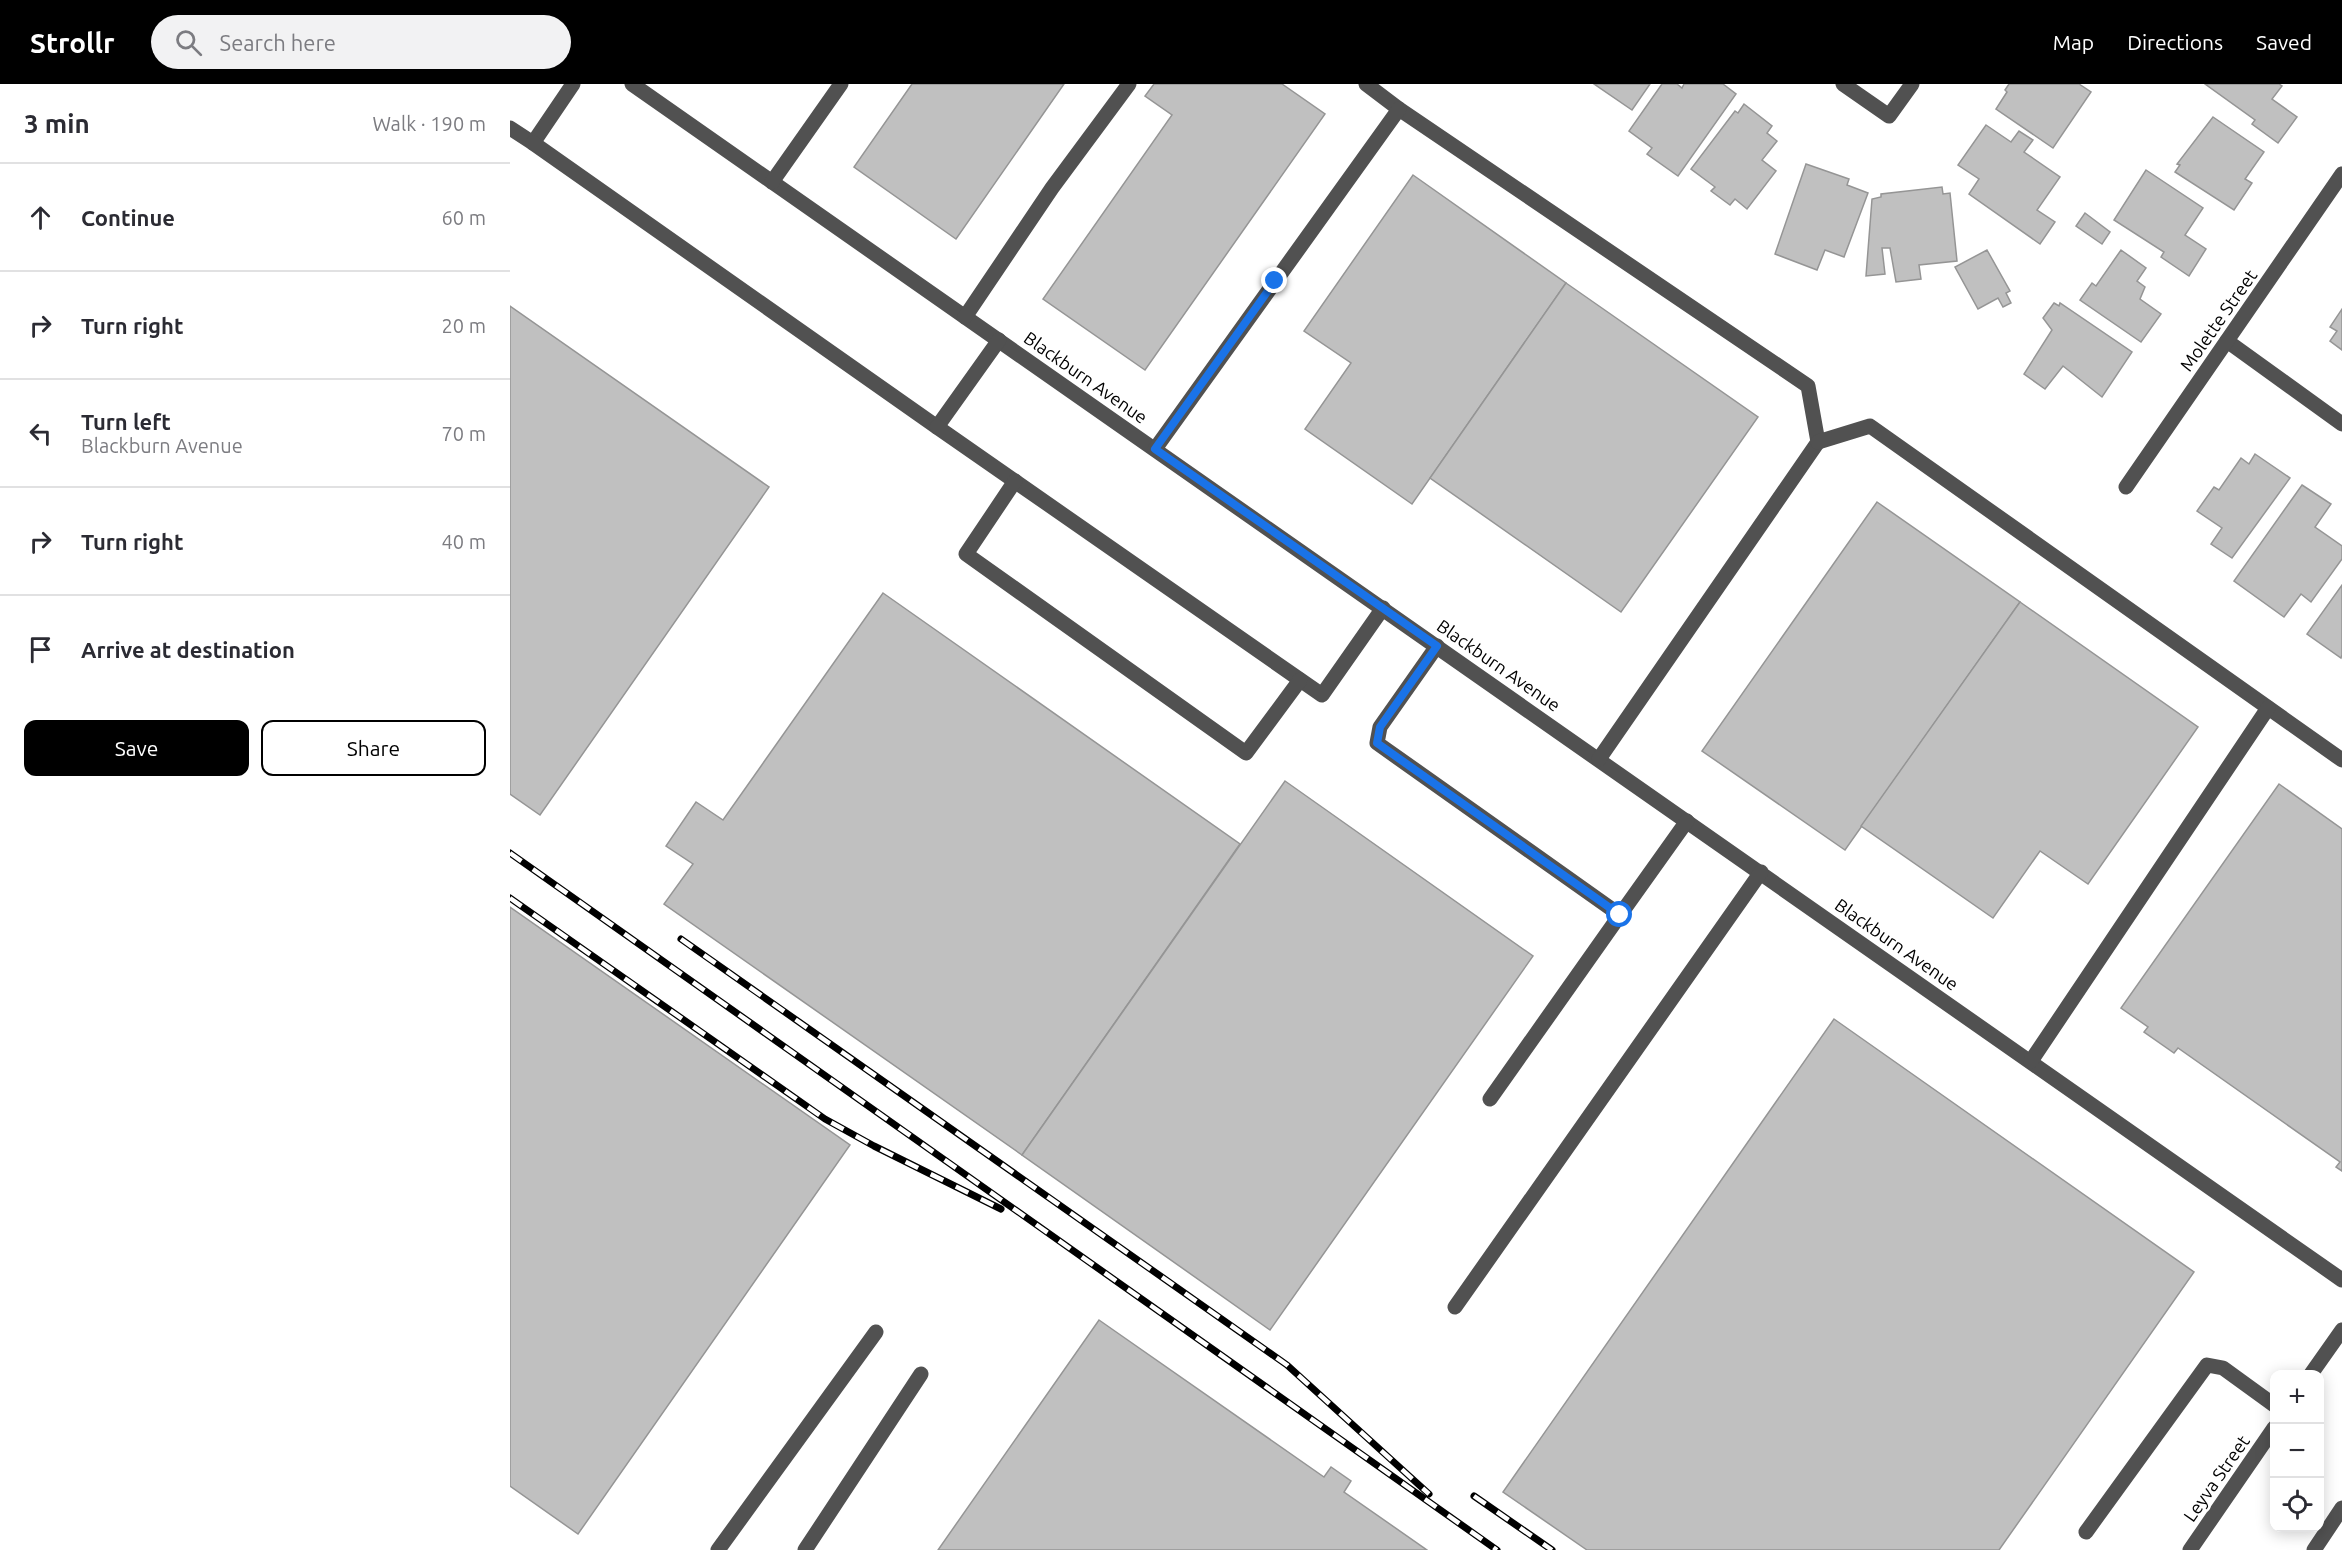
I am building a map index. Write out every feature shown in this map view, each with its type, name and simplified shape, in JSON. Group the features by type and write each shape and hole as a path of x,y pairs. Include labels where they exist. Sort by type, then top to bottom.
{"street":[{"path":"533,143 573,84"},
{"name":"Blackburn Avenue","path":"632,84 2342,1280"},
{"path":"772,182 841,84"},
{"path":"965,317 1052,188 1130,84"},
{"path":"1366,84 1399,109 1808,386 1818,442"},
{"path":"1843,84 1889,116 1912,84"},
{"path":"1155,449 1399,109"},
{"path":"510,128 1322,695 1383,608"},
{"name":"Molette Street","path":"2126,487 2342,174"},
{"path":"937,427 999,340"},
{"path":"2227,341 2342,424"},
{"path":"1599,759 1818,442 1870,426 2342,760"},
{"path":"1015,481 966,554 1246,753 1300,680"},
{"path":"1437,646 1380,727 1377,743 1620,915"},
{"path":"2031,1061 2268,708"},
{"path":"1490,1099 1687,821"},
{"path":"1455,1307 1761,872"},
{"path":"2314,1370 2342,1330"},
{"path":"718,1550 876,1332"},
{"path":"2086,1532 2207,1365 2223,1368 2270,1402"},
{"path":"805,1550 921,1374"},
{"name":"Leyva Street","path":"2190,1550 2270,1434"},
{"path":"2314,1550 2342,1508"}],"building":[{"path":"912,84 1064,84 956,239 854,167"},
{"path":"1154,84 1282,84 1325,114 1145,370 1043,299 1172,115 1145,96"},
{"path":"1594,84 1650,84 1632,110"},
{"path":"1662,84 1677,84 1682,88 1684,84 1723,84 1736,94 1678,176 1647,154 1652,148 1629,131"},
{"path":"2009,84 2079,84 2091,92 2053,148 1996,109 2007,92 2005,90"},
{"path":"2205,84 2279,84 2282,86 2272,99 2297,117 2278,143 2252,124 2255,120"},
{"path":"1744,104 1772,126 1767,133 1777,141 1762,160 1776,171 1747,209 1735,199 1730,205 1711,191 1715,187 1691,169 1735,111 1738,113"},
{"path":"2213,117 2264,152 2245,179 2252,183 2234,210 2175,172 2180,165 2177,164"},
{"path":"1986,125 2011,142 2019,131 2033,140 2024,152 2060,177 2037,210 2055,222 2040,244 1969,194 1979,179 1958,165"},
{"path":"1806,164 1849,179 1847,185 1868,193 1844,257 1825,250 1817,270 1775,254"},
{"path":"2146,170 2203,208 2185,235 2206,249 2189,276 2161,257 2164,252 2114,220"},
{"path":"1413,175 1566,283 1412,504 1305,429 1351,363 1304,331"},
{"path":"1942,187 1943,194 1950,193 1957,261 1919,265 1921,279 1896,282 1890,248 1882,248 1885,274 1866,276 1872,199 1881,197 1881,194"},
{"path":"2085,213 2110,232 2102,244 2076,226"},
{"path":"1987,250 2010,291 2006,293 2011,303 2003,307 1998,298 1978,309 1955,267"},
{"path":"2121,250 2146,268 2137,281 2145,287 2140,299 2161,314 2141,342 2080,300 2092,283 2096,286"},
{"path":"1566,283 1758,417 1621,612 1430,478"},
{"path":"2054,303 2059,306 2060,303 2132,352 2102,397 2063,366 2045,389 2024,374 2052,330 2043,318"},
{"path":"510,306 769,487 540,815 510,794"},
{"path":"2342,309 2342,350 2330,341 2337,331 2330,327"},
{"path":"2255,454 2290,478 2232,558 2211,544 2222,528 2197,511 2214,487 2219,490 2241,458 2249,464"},
{"path":"2302,485 2331,504 2315,527 2342,546 2342,559 2311,602 2301,594 2284,617 2234,581"},
{"path":"1877,502 2020,602 1845,850 1702,751"},
{"path":"2342,585 2342,655 2341,658 2307,634"},
{"path":"883,593 1240,844 1022,1155 664,904 693,864 666,846 696,802 723,820"},
{"path":"2020,602 2198,727 2088,884 2040,851 1993,918 1861,826"},
{"path":"1285,781 1533,956 1270,1330 1022,1155"},
{"path":"2279,784 2342,829 2342,1171 2336,1167 2340,1162 2178,1048 2174,1053 2144,1032 2148,1027 2121,1008"},
{"path":"510,907 850,1145 578,1534 510,1486"},
{"path":"1834,1019 2194,1272 1999,1550 1587,1550 1503,1492"},
{"path":"1099,1320 1324,1477 1331,1467 1351,1481 1344,1492 1427,1550 938,1550"}],"railway":[{"path":"510,853 1497,1550"},
{"path":"510,898 825,1119 1001,1209"},
{"path":"681,939 1287,1365 1429,1494"},
{"path":"1474,1496 1552,1550"}],"route":[{"path":"1275,281 1155,449 1437,646 1380,727 1377,743 1620,915"}]}
